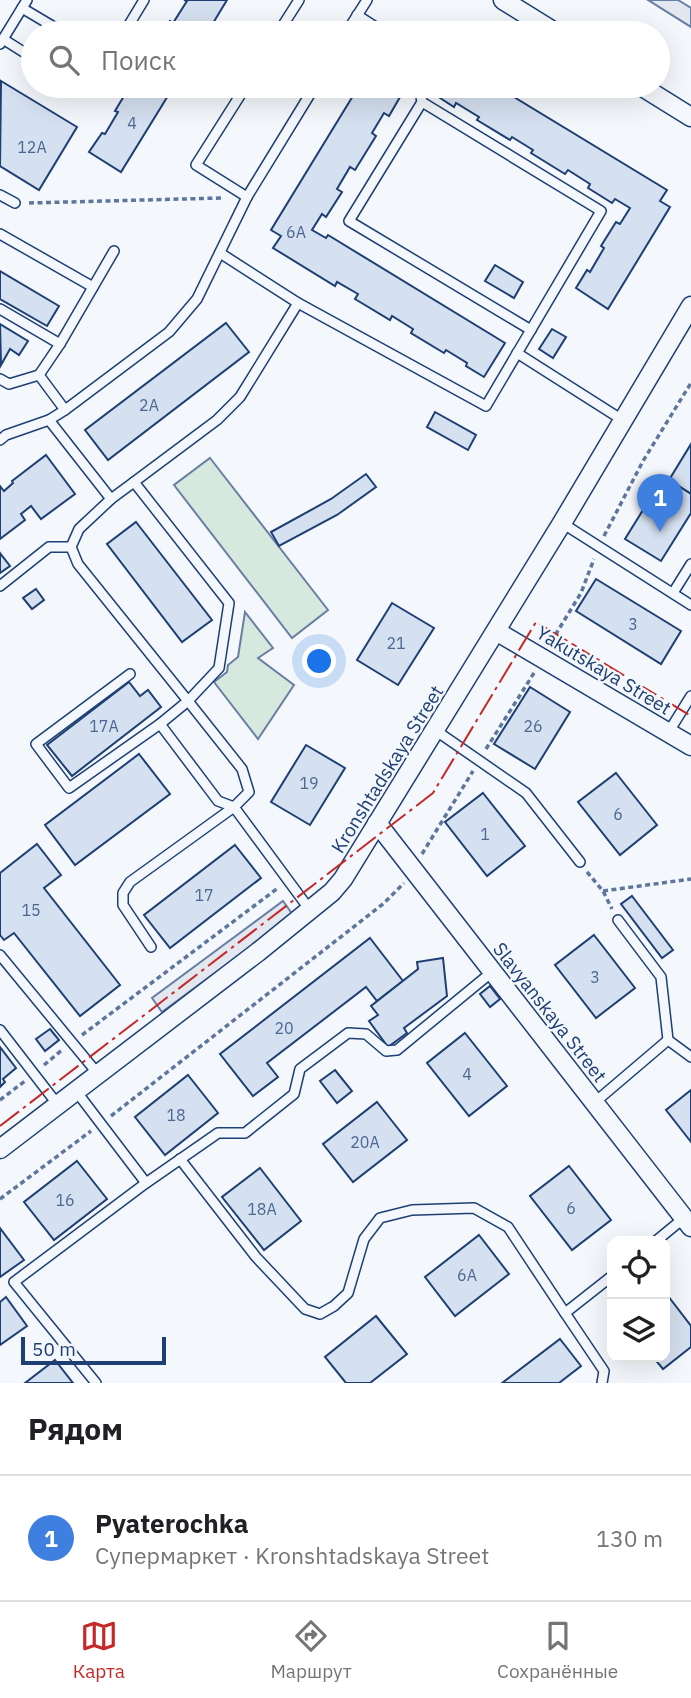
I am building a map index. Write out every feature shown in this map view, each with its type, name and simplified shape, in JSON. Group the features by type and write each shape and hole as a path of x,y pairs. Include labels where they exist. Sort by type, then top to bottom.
{"street":[{"path":"503,0 537,21"},
{"path":"660,98 691,117"},
{"name":"Kronshtadskaya Street","path":"0,1149 216,985 332,892 343,879 624,421 691,306"},
{"name":"Yakutskaya Street","path":"496,631 691,746"},
{"name":"Slavyanskaya Street","path":"377,823 688,1223"}],"lane":[{"path":"131,21 144,0"},
{"path":"286,21 299,0"},
{"path":"353,21 367,0"},
{"path":"21,52 1,41 24,4 47,21"},
{"path":"357,15 366,21"},
{"path":"238,98 196,165 247,197"},
{"path":"0,440 6,435 49,420 65,410 169,332 197,299 247,197 308,98"},
{"path":"421,98 422,102 349,221 531,330"},
{"path":"220,253 298,303 486,406 601,211 422,102"},
{"path":"0,195 15,203"},
{"path":"0,234 93,287"},
{"path":"0,379 9,384 38,375 60,344 114,251"},
{"path":"151,947 123,905 123,892 131,882 234,807 249,792 242,769 78,564 71,547 79,529 111,499 217,420 240,397 298,303"},
{"path":"0,309 60,344"},
{"path":"517,353 624,421"},
{"path":"38,375 65,410"},
{"path":"49,420 111,499"},
{"path":"130,674 36,744 69,788 160,724 188,701 219,668 229,603 134,482"},
{"path":"562,523 691,605"},
{"path":"0,586 50,547 71,547"},
{"path":"673,593 691,564"},
{"path":"668,733 691,696"},
{"path":"160,724 218,801 234,807 310,910"},
{"path":"435,730 526,793 580,862"},
{"path":"618,920 661,977 668,1040 691,1057"},
{"path":"0,955 98,1074"},
{"path":"96,1383 14,1282 218,1133 245,1133 294,1094 300,1069 348,1033 366,1034 386,1051 397,1049 492,972"},
{"path":"0,1030 58,1105"},
{"path":"594,1103 668,1040"},
{"path":"76,1091 146,1183"},
{"path":"180,1159 256,1257 305,1309 320,1314 348,1293 364,1239 380,1218 412,1210 474,1208 508,1227 604,1371 602,1383"},
{"path":"665,1236 688,1223"},
{"path":"565,1313 607,1280"}],"path":[{"path":"15,203 247,197"},
{"path":"0,1199 101,1124 383,904 415,872 419,858 543,659"},
{"path":"580,862 603,891 618,920"},
{"path":"603,891 691,879"},
{"path":"0,1100 71,1043 288,880"}],"shaded area":[{"path":"648,0 678,0 691,8 691,27"},
{"path":"210,458 328,610 292,638 174,485"},
{"path":"245,612 273,648 258,658 294,685 258,739 214,682 227,672 228,665 238,657"},
{"path":"283,901 293,915 162,1012 152,998"}],"building":[{"path":"184,0 227,0 214,21 174,21 187,1"},
{"path":"1,81 21,93 21,98 29,98 77,127 39,190 0,166"},
{"path":"123,98 167,98 121,172 89,152 102,133 105,134 118,112 115,111"},
{"path":"352,98 399,98 389,116 384,113 372,133 376,136 355,170 350,167 337,189 342,192 326,217 322,214 312,230 326,238 328,235 505,343 484,377 446,350 444,353 411,333 413,329 392,316 390,320 355,299 358,294 337,282 335,286 273,248 281,236 271,230"},
{"path":"440,98 516,98 667,190 660,201 670,207 608,309 576,288 587,270 590,272 604,248 601,246 616,222 620,224 630,208 615,199 612,203 588,188 590,184 568,170 565,174 531,153 533,150 512,137 510,140 477,120 479,117 456,103 454,107"},
{"path":"495,265 523,282 514,298 485,281"},
{"path":"0,271 59,306 47,326 0,299"},
{"path":"226,323 249,352 108,460 85,430"},
{"path":"0,324 28,341 19,355 10,349 1,365"},
{"path":"552,329 566,337 553,358 539,349"},
{"path":"435,412 476,435 468,450 427,427"},
{"path":"691,444 691,494 669,480"},
{"path":"46,455 75,494 41,519 31,506 21,514 25,520 0,539 0,486 4,491 12,481"},
{"path":"366,474 376,487 337,515 279,546 271,532 331,499"},
{"path":"669,480 691,494 691,513 661,561 625,539 656,489 661,492"},
{"path":"136,522 212,620 182,642 107,544"},
{"path":"0,553 10,566 0,573"},
{"path":"596,579 681,631 661,664 576,611"},
{"path":"36,589 44,600 32,609 23,598"},
{"path":"392,603 434,628 398,685 357,660"},
{"path":"129,682 140,696 148,690 161,707 72,776 47,745"},
{"path":"530,687 570,712 535,769 494,744"},
{"path":"306,745 345,768 310,825 271,802"},
{"path":"139,754 170,794 75,865 45,825"},
{"path":"616,773 657,825 620,855 578,802"},
{"path":"483,793 525,846 487,876 445,822"},
{"path":"37,844 61,875 44,888 120,985 80,1016 14,933 4,940 0,935 0,873"},
{"path":"235,845 261,878 170,948 144,915"},
{"path":"632,896 673,950 662,958 621,904"},
{"path":"594,935 635,988 596,1018 555,965"},
{"path":"370,938 403,981 377,1001 366,987 267,1063 278,1077 253,1096 220,1054"},
{"path":"443,958 447,996 404,1028 407,1033 388,1047 369,1021 378,1015 371,1006 418,969 417,962"},
{"path":"490,986 500,999 490,1007 480,994"},
{"path":"50,1029 59,1040 45,1051 36,1039"},
{"path":"465,1033 507,1086 469,1116 427,1063"},
{"path":"0,1047 16,1068 3,1079 5,1082 0,1087"},
{"path":"335,1070 352,1091 337,1103 320,1081"},
{"path":"188,1075 218,1113 165,1155 135,1117"},
{"path":"691,1090 691,1142 666,1110"},
{"path":"377,1102 407,1140 353,1182 323,1144"},
{"path":"77,1161 107,1199 54,1240 24,1202"},
{"path":"569,1166 611,1220 572,1250 530,1196"},
{"path":"260,1168 301,1221 264,1250 222,1197"},
{"path":"0,1228 24,1260 0,1277"},
{"path":"479,1235 509,1274 455,1316 425,1277"},
{"path":"6,1297 27,1326 0,1345 0,1302"},
{"path":"670,1299 691,1326 691,1347 663,1369 657,1362 670,1362"},
{"path":"376,1316 407,1354 370,1383 346,1383 325,1357"},
{"path":"560,1339 581,1366 559,1383 502,1383"},
{"path":"55,1360 73,1383 25,1383"}],"power":[{"path":"0,1126 433,793 536,622 691,716"}],"place":[{"name":"Pyaterochka","path":"660,532"}]}
